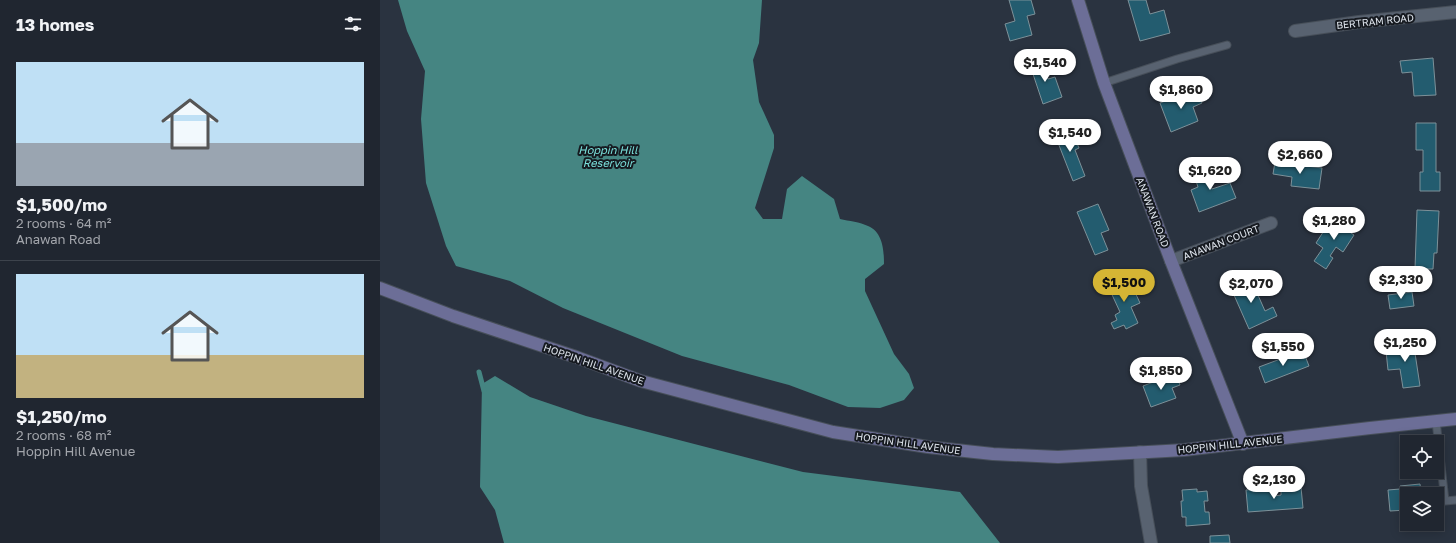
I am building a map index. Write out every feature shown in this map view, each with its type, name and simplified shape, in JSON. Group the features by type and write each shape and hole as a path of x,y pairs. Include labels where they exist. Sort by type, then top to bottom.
{"main road":[{"name":"ANAWAN ROAD","path":"1078,0 1104,83 1171,261 1243,444"},
{"name":"HOPPIN HILL AVENUE","path":"380,288 453,316 576,356 641,381 833,432 894,442 993,454 1058,457 1184,450 1456,419"}],"street":[{"name":"BERTRAM ROAD","path":"1295,31 1359,22 1456,12"},
{"name":"ANAWAN COURT","path":"1171,261 1271,223"},
{"path":"1140,452 1141,486 1151,543"}],"lane":[{"path":"1104,83 1177,59 1227,45"},
{"path":"1436,421 1445,501 1456,500"}],"water":[{"name":"Hoppin Hill Reservoir","path":"398,0 762,0 759,43 753,60 759,102 774,135 774,148 755,208 763,219 782,219 787,189 802,176 834,199 840,219 865,225 877,233 882,242 884,264 865,279 865,291 894,354 909,374 914,388 904,400 880,408 848,407 789,385 682,356 563,308 510,281 456,266 446,246 426,183 421,119 425,71 407,31"},
{"path":"495,376 530,397 586,416 803,472 960,492 1000,543 504,543 495,510 480,487 482,384"}],"building":[{"path":"1009,0 1031,0 1035,14 1027,16 1032,35 1010,41 1005,24 1015,21"},
{"path":"1128,0 1146,0 1150,14 1164,10 1170,33 1140,41"},
{"path":"1433,58 1436,95 1414,96 1412,72 1402,73 1400,61"},
{"path":"1041,59 1048,79 1055,77 1062,97 1043,104 1032,71 1030,72 1027,64"},
{"path":"1196,89 1202,103 1193,107 1198,121 1171,132 1160,103"},
{"path":"1416,123 1436,123 1436,172 1440,172 1440,191 1420,191 1420,172 1423,172 1423,150 1416,150"},
{"path":"1071,128 1079,148 1075,150 1085,176 1073,181 1055,135"},
{"path":"1275,162 1322,168 1319,189 1291,186 1292,177 1273,174"},
{"path":"1207,164 1211,174 1207,175 1212,189 1230,183 1236,198 1199,212 1191,190 1198,187 1192,169"},
{"path":"1098,204 1109,230 1101,233 1108,250 1095,255 1077,212"},
{"path":"1417,210 1439,211 1437,253 1434,253 1433,269 1415,269"},
{"path":"1341,217 1355,226 1351,233 1354,235 1343,252 1336,247 1330,256 1333,258 1326,269 1314,261 1323,248 1316,243 1329,223 1335,227"},
{"path":"1128,277 1140,303 1131,307 1138,323 1126,329 1124,325 1114,329 1111,323 1117,320 1115,315 1120,312 1108,286"},
{"path":"1250,277 1265,311 1273,307 1277,316 1249,329 1230,286"},
{"path":"1412,292 1414,306 1390,309 1388,295"},
{"path":"1413,340 1420,386 1403,388 1400,369 1388,370 1386,351 1396,350 1395,342"},
{"path":"1278,343 1281,352 1267,357 1263,349"},
{"path":"1304,353 1309,366 1265,383 1259,367 1283,358 1284,360"},
{"path":"1166,377 1168,380 1177,377 1180,385 1172,388 1176,398 1151,407 1143,386"},
{"path":"1420,484 1420,487 1400,487"},
{"path":"1301,487 1303,508 1248,512 1246,490 1273,488 1274,496 1281,495 1281,489"},
{"path":"1197,489 1197,492 1207,491 1208,501 1204,501 1205,512 1209,512 1210,524 1186,526 1186,517 1182,517 1182,490"},
{"path":"1400,489 1400,510 1390,511 1388,490"},
{"path":"1229,535 1230,543 1210,543 1210,536"}],"waterway":[{"path":"479,372 484,391"}]}
